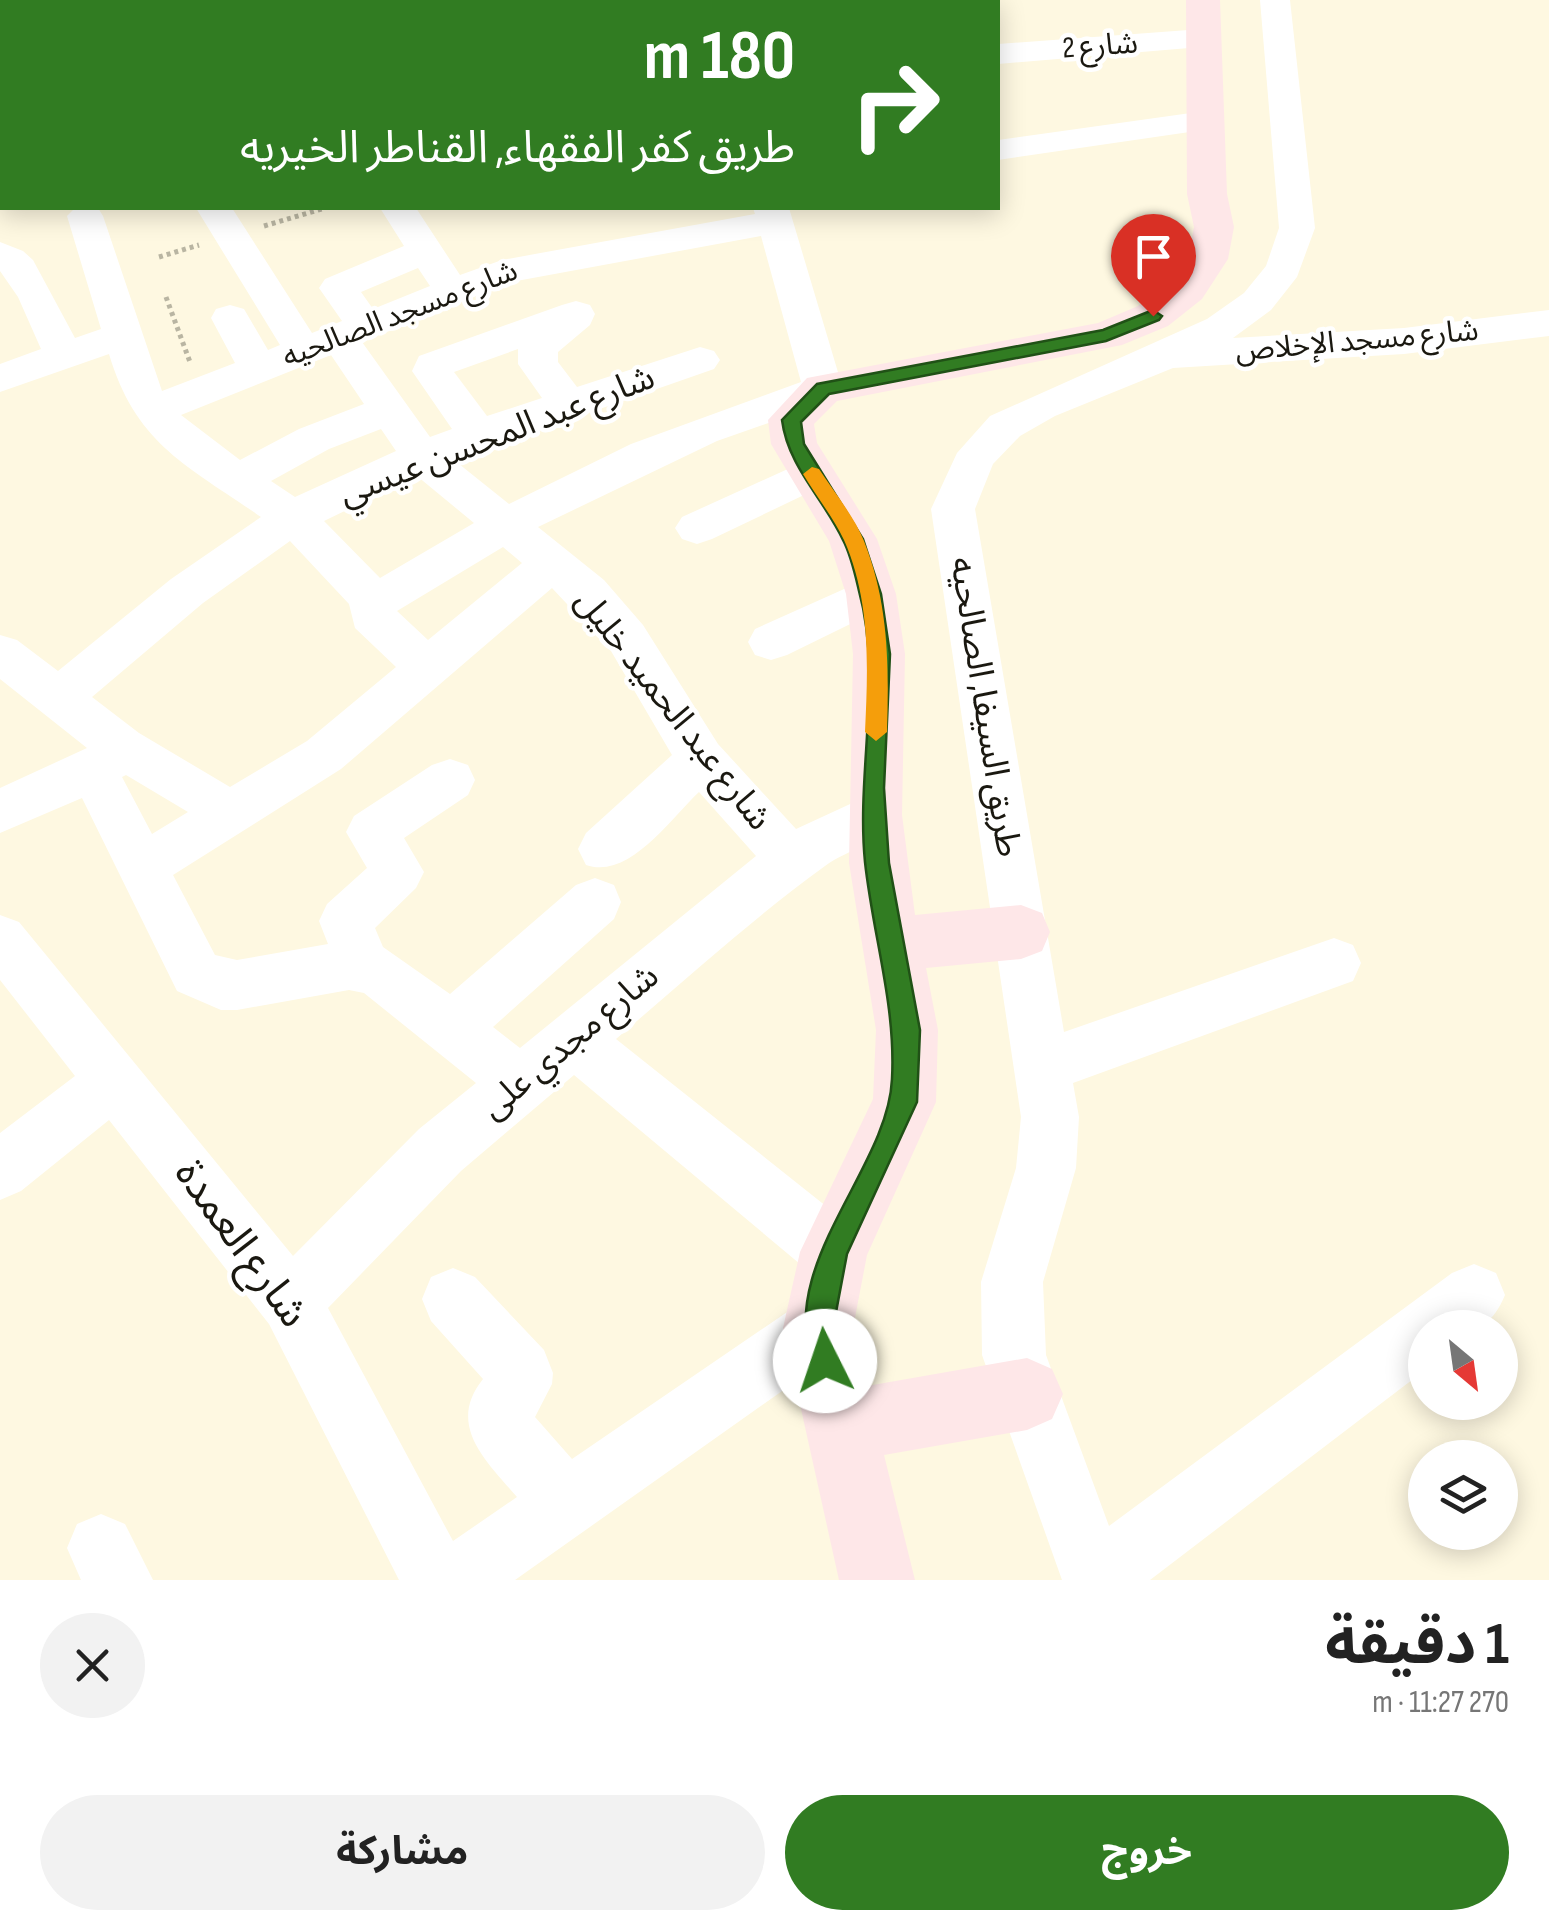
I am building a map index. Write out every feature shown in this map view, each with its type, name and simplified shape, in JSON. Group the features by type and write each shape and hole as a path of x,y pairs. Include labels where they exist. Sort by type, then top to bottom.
{"street":[{"name":"طريق السيفا, الصالحيه","path":"1097,1579 1014,1355 1012,1282 1046,1168 1050,1117 953,508 969,464 1004,427 1165,356 1252,307 1280,280 1295,246 1298,228 1275,0"},
{"name":"شارع 2","path":"1000,54 1202,19"},
{"path":"428,669 371,615 369,608 375,602 506,526 618,486 676,438 823,388 1106,335 1153,316 1187,290 1208,260 1214,227 1207,194 1202,19"},
{"path":"1000,150 1205,121"},
{"path":"216,210 336,337"},
{"path":"399,210 451,290"},
{"path":"772,215 823,388"},
{"name":"شارع مسجد الصالحيه","path":"151,411 451,290 555,260 772,215"},
{"path":"85,216 122,335 151,411 190,447 294,518 375,602"},
{"path":"336,337 338,288 426,251"},
{"path":"0,254 12,259 25,276 64,355"},
{"path":"555,260 576,314"},
{"path":"480,437 432,372 440,360 576,314"},
{"path":"570,406 538,364 538,348 576,314"},
{"path":"230,318 258,368"},
{"name":"شارع مسجد الإخلاص","path":"1165,356 1404,341 1549,323"},
{"path":"0,378 122,335"},
{"name":"شارع عبد الحميد خليل","path":"336,337 422,457 588,592 627,638 701,759 791,859"},
{"name":"شارع عبد المحسن عيسي","path":"58,699 152,619 294,518 422,457 700,360"},
{"path":"823,388 791,420 794,444 853,539 871,594 879,654 874,814 907,1030 904,1102 834,1252 818,1328 838,1427 877,1580"},
{"path":"238,480 314,439 389,410"},
{"path":"697,528 812,473"},
{"path":"142,867 324,755 552,563"},
{"path":"771,642 871,594"},
{"path":"0,653 58,699 109,758 142,867 190,962 208,981 237,985 364,966 388,976 520,1084"},
{"path":"109,758 228,812"},
{"path":"0,811 109,758"},
{"path":"604,849 701,759"},
{"path":"364,966 346,921 398,872 372,832 450,780"},
{"name":"شارع مجدي على","path":"292,1302 398,1189 573,1039 791,859 874,814"},
{"path":"452,1028 595,902"},
{"path":"891,944 1021,932"},
{"path":"1043,1067 1334,963"},
{"name":"شارع العمدة","path":"9,966 115,1080 292,1302 436,1580"},
{"path":"573,1039 834,1252"},
{"path":"0,1170 115,1080"},
{"path":"453,1300 521,1373 520,1384 499,1410 500,1427 566,1502"},
{"path":"456,1580 818,1328"},
{"path":"1097,1579 1408,1344"},
{"path":"838,1427 1027,1394"}],"path":[{"path":"166,296 201,391"}],"slow traffic":[{"path":"812,474 853,539 871,594 879,654 876,732"}],"route":[{"path":"825,1361 818,1328 834,1252 904,1102 907,1030 877,863 872,788 879,654 871,594 853,539 794,444 791,420 823,388 1106,335 1153,316"}]}
